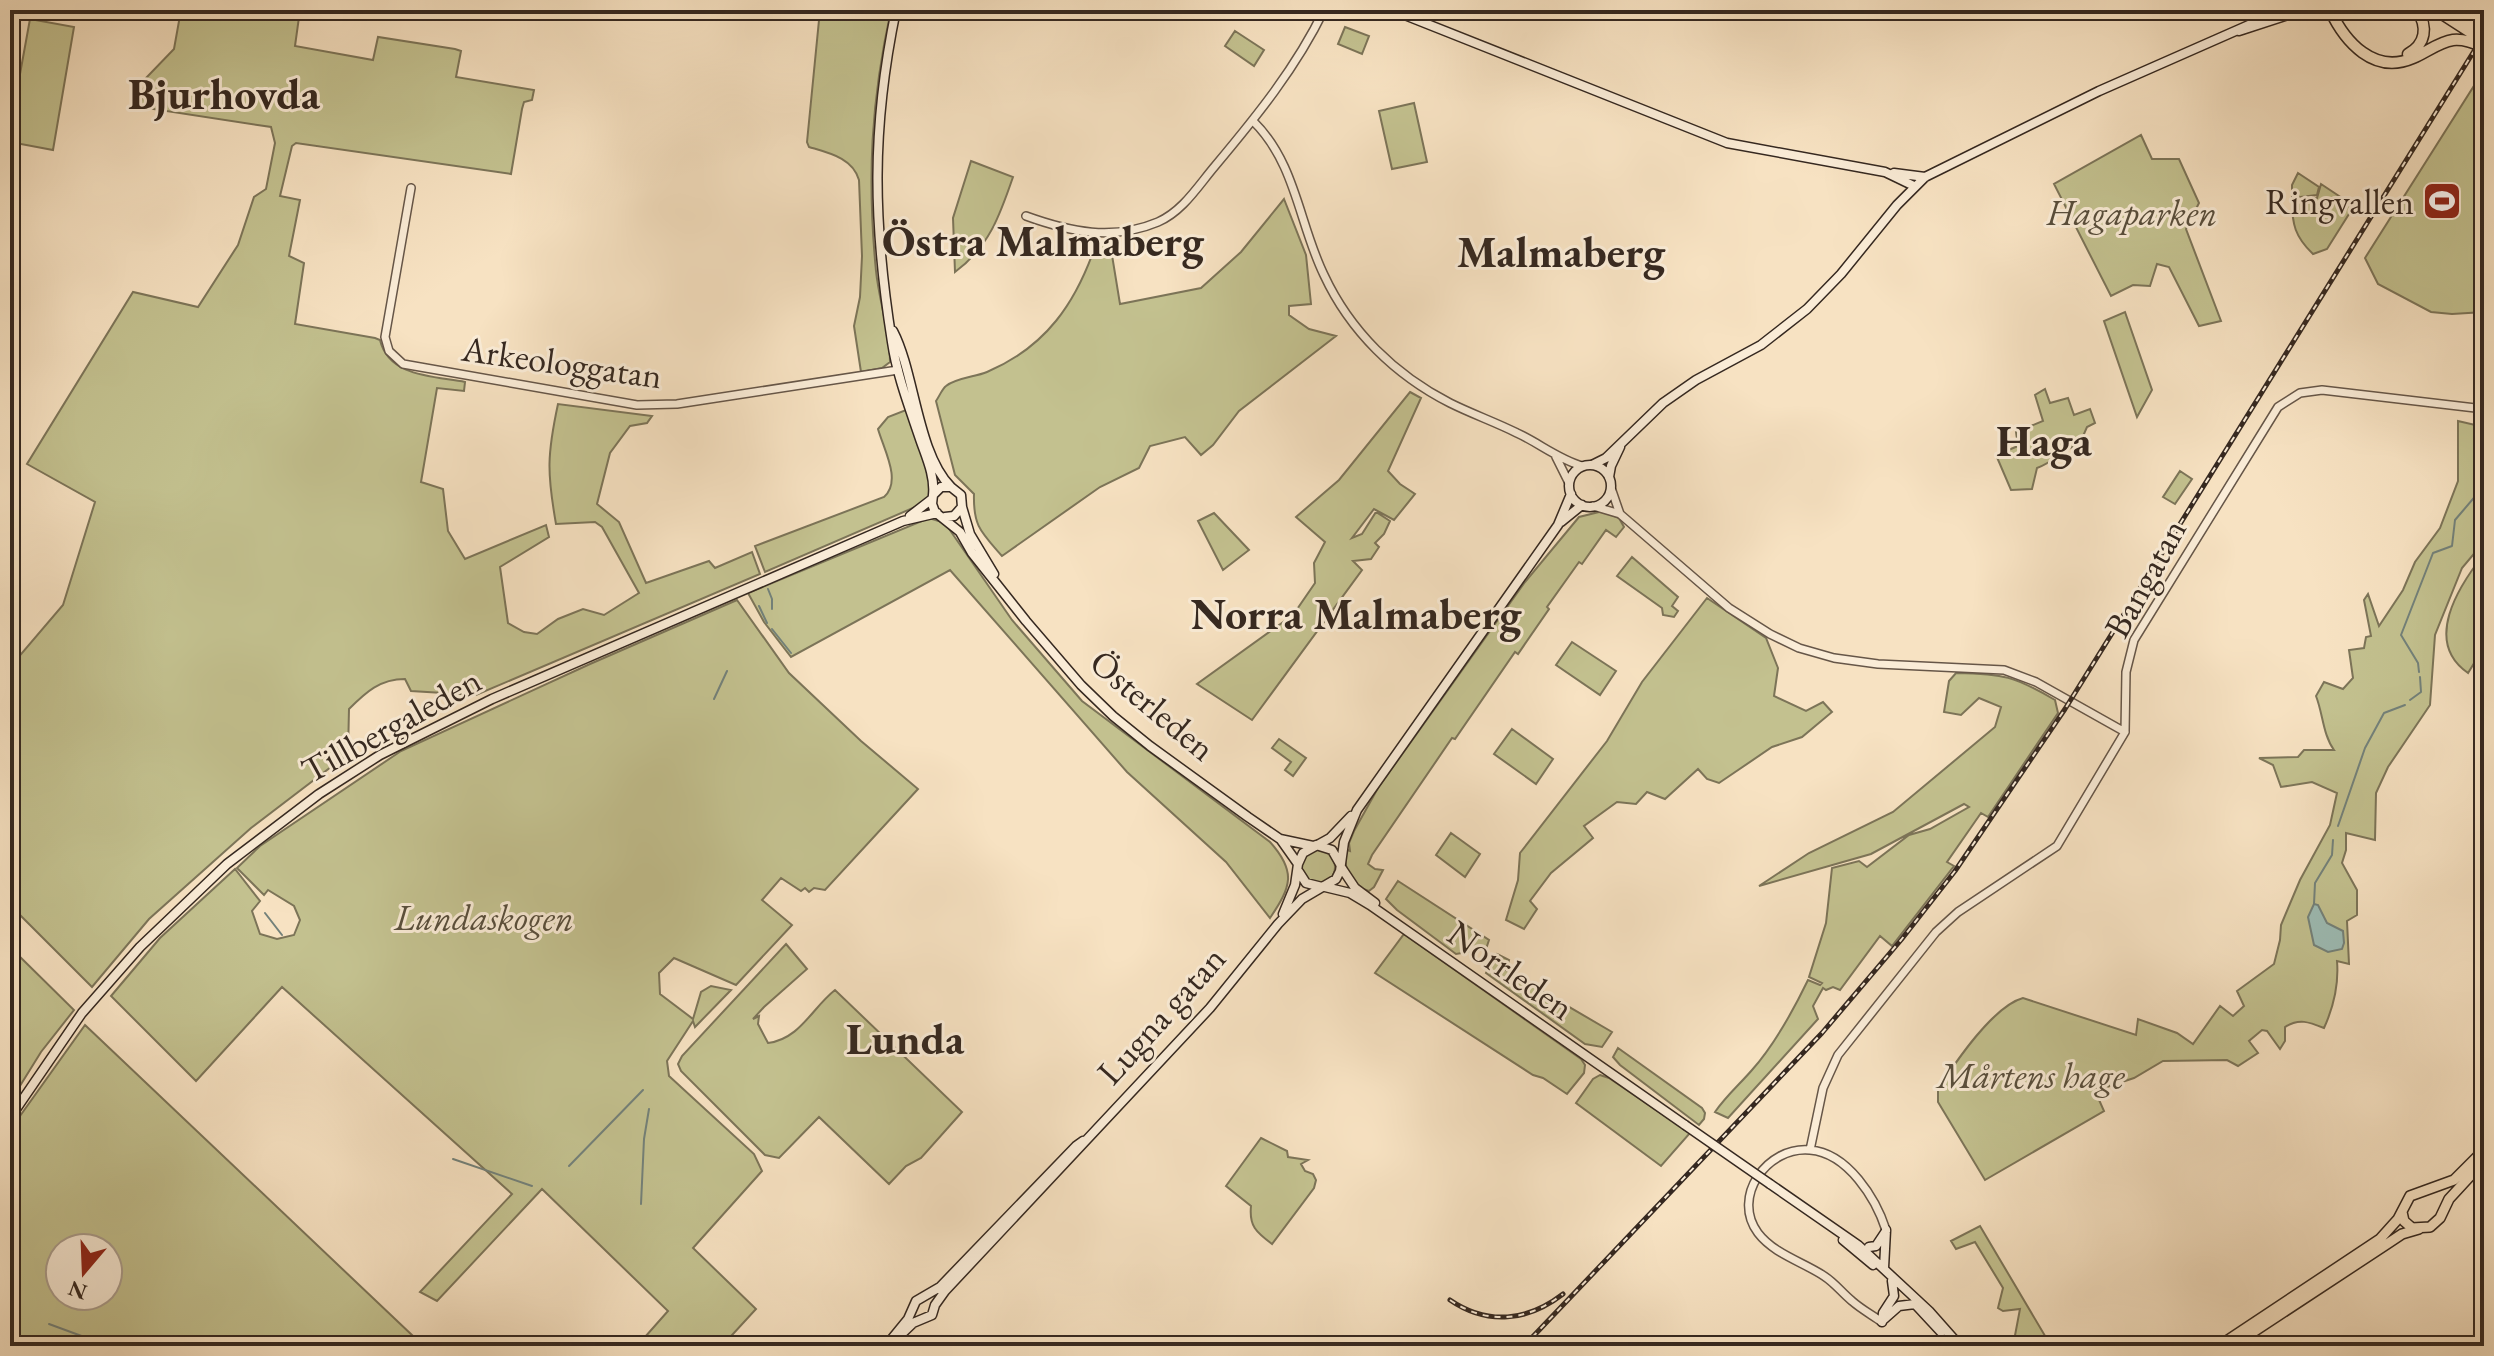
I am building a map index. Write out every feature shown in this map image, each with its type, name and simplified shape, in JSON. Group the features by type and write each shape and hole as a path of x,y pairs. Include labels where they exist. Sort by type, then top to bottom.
{"highway":[{"path":"2330,10 2350,43 2369,57 2386,62 2407,60 2454,40 2469,41 2484,47"},
{"path":"2340,10 2343,25 2359,44 2382,56 2396,58 2412,52 2422,40 2424,25 2417,10"},
{"path":"2436,10 2484,41"},
{"path":"2451,10 2484,31"},
{"path":"2219,1346 2380,1239 2392,1228 2410,1196 2454,1180 2484,1150"},
{"path":"2232,1346 2402,1234 2433,1225 2459,1186 2484,1161"},
{"path":"2424,1191 2436,1195 2443,1210"},
{"path":"2402,1209 2406,1223 2419,1229"}],"main road":[{"path":"896,10 886,56 876,144 881,272 891,327 898,340 902,370 929,467 932,504 941,515 954,516 962,507 961,495 941,475 902,370"},
{"path":"1392,10 1727,143 1925,177"},
{"path":"1357,810 1344,842 1336,879 1324,887 1306,883 1298,866 1303,853 1335,834 1357,810 1558,525 1571,494 1569,483 1573,473 1582,466 1606,458 1663,403 1696,380 1761,345 1807,309 1925,177 2099,91 2283,10"},
{"path":"2234,32 2303,10"},
{"path":"1885,172 1914,186"},
{"path":"1571,494 1582,505 1593,506 1607,498 1611,488 1611,466 1622,443"},
{"path":"1592,465 1603,469 1609,477"},
{"path":"933,497 941,487 951,487"},
{"name":"Tillbergaleden","path":"903,521 933,497"},
{"path":"1558,525 1582,505"},
{"name":"Österleden","path":"962,507 970,534 1007,595"},
{"name":"Tillbergaleden","path":"10,1118 82,1013 140,947 227,864 319,794 380,755 492,699 903,521 941,515"},
{"name":"Österleden","path":"941,515 960,532 972,553 1051,652 1113,716 1163,757 1280,839 1298,866"},
{"name":"Österleden","path":"1280,839 1315,846"},
{"path":"1315,846 1332,850 1340,865"},
{"name":"Norrleden","path":"1340,865 1350,882 1363,894 1661,1108"},
{"name":"Lugna gatan","path":"1278,924 1290,900 1298,866"},
{"name":"Norrleden","path":"1324,887 1350,893 1370,905 1858,1245 1929,1311 1960,1346"},
{"name":"Lugna gatan","path":"926,1297 940,1287 1084,1141 1210,1008 1302,899 1324,887"},
{"name":"Lugna gatan","path":"935,1305 950,1284 1080,1150 1084,1141"},
{"name":"Norrleden","path":"1809,1211 1892,1281 1953,1346"},
{"path":"1869,1247 1876,1246 1886,1230"},
{"path":"1884,1268 1886,1230"},
{"path":"1882,1322 1883,1313 1894,1296 1892,1281"},
{"path":"926,1297 935,1305 932,1315 913,1323 887,1346 914,1309 916,1301 926,1297"},
{"path":"1882,1322 1899,1306 1915,1304"},
{"path":"914,1309 923,1318"}],"street":[{"path":"1026,216 1081,233 1134,229 1160,221 1175,212 1253,121 1294,64 1324,10"},
{"path":"1253,121 1287,171 1323,275 1340,304 1376,352 1428,391 1582,466"},
{"name":"Arkeologgatan","path":"411,188 385,337 389,351 403,364 637,405 677,404 902,370"},
{"name":"Bangatan","path":"1810,1150 1823,1088 1838,1055 1940,926 2057,846 2125,732 2126,672 2134,640 2278,407 2300,393 2322,390 2484,409"},
{"path":"1555,455 1569,483"},
{"path":"1611,488 1620,514"},
{"path":"1593,506 1620,514 1729,608 1799,648 1834,658 1878,664 2004,670 2036,682 2125,732"},
{"path":"1882,1322 1853,1302 1827,1278 1772,1246 1756,1231 1748,1207 1749,1197 1755,1179 1768,1164 1784,1154 1810,1150 1836,1161 1859,1181 1882,1216 1886,1230"},
{"path":"1858,1245 1869,1247"}],"green space":[{"path":"181,10 300,10 295,46 373,60 378,37 455,49 461,51 456,77 534,90 532,100 524,102 522,109 511,174 296,143 292,146 280,196 300,200 289,256 304,263 295,324 375,338 402,368 426,376 465,382 464,391 437,388 421,482 443,489 448,531 465,559 546,525 549,537 500,567 508,623 524,632 537,634 558,619 583,609 604,615 639,593 602,527 595,522 556,524 550,464 558,404 652,416 647,423 630,426 610,453 597,504 619,522 646,583 709,561 715,568 752,552 760,574 476,695 411,691 405,679 388,681 374,688 349,709 348,754 251,828 149,919 92,987 10,905 10,667 63,605 95,502 27,464 133,292 198,307 238,245 254,197 266,189 275,143 271,127 140,107 146,78 174,49"},
{"path":"820,10 891,10 875,108 872,172 876,271 890,362 882,368 861,372 854,326 860,297 862,256 859,180 846,161 809,147 807,142"},
{"path":"30,19 74,27 53,150 10,142"},
{"path":"1345,27 1369,36 1362,54 1338,44"},
{"path":"1235,31 1264,50 1254,66 1225,46"},
{"name":"Ringvallen","path":"2484,70 2484,312 2431,312 2378,284 2365,258"},
{"path":"1414,103 1427,162 1392,169 1379,111"},
{"name":"Hagaparken","path":"2141,135 2152,159 2179,159 2199,203 2186,229 2221,321 2199,326 2169,267 2157,264 2150,286 2133,285 2111,296 2054,184"},
{"path":"971,161 1013,177 985,241 955,272 953,218"},
{"path":"2298,173 2319,187 2317,195 2292,198 2292,185"},
{"path":"2321,184 2354,206 2327,249 2313,254 2296,230 2292,201 2317,198"},
{"path":"1284,199 1306,255 1311,304 1289,306 1289,315 1309,329 1336,336 1239,411 1213,445 1201,455 1185,437 1150,446 1139,468 1100,487 1002,556 980,528 975,514 974,494 955,475 936,401 943,389 955,381 1008,362 1042,336 1068,304 1096,244 1110,243 1120,304 1201,288 1241,252"},
{"path":"2125,312 2152,390 2137,417 2104,321"},
{"path":"2045,389 2050,403 2068,398 2074,415 2090,409 2095,423 2087,427 2080,443 2037,468 2032,489 2011,490 1996,455 2018,446 2016,432 2043,421 2035,395"},
{"path":"1410,392 1421,398 1388,471 1415,494 1394,520 1374,509 1352,538 1362,534 1376,512 1390,521 1375,543 1379,547 1371,559 1353,561 1362,570 1252,720 1197,684 1293,615 1315,583 1314,563 1325,542 1296,517 1339,480"},
{"path":"906,410 932,484 929,501 765,572 755,546 884,497 892,483 892,474 878,429 888,417"},
{"name":"Mårtens hage","path":"2458,421 2484,427 2484,527 2478,549 2462,568 2435,635 2430,705 2388,767 2376,793 2375,840 2346,833 2342,863 2357,890 2357,915 2347,921 2349,964 2337,961 2335,995 2324,1028 2304,1022 2290,1024 2285,1027 2285,1041 2280,1049 2267,1031 2262,1030 2249,1041 2258,1053 2238,1066 2227,1060 2163,1061 2134,1078 2104,1088 2097,1087 2096,1093 2104,1111 1985,1180 1938,1102 1938,1089 1987,1023 2011,1003 2023,998 2136,1035 2138,1019 2177,1033 2193,1044 2220,1006 2233,1016 2244,1006 2237,991 2274,964 2281,925 2300,880 2330,825 2337,793 2312,782 2281,787 2273,765 2259,758 2298,757 2304,750 2334,750 2316,696 2324,682 2343,689 2353,678 2349,650 2364,648 2366,637 2371,636 2364,600 2368,594 2379,626 2403,590 2415,562 2440,528 2458,481"},
{"path":"2180,471 2192,479 2175,504 2163,497"},
{"path":"1603,511 1619,518 1624,527 1616,537 1606,530 1582,564 1579,562 1518,654 1515,652 1455,739 1452,738 1372,855 1368,864 1383,870 1374,887 1369,891 1357,885 1349,875 1345,849 1350,851 1349,843 1354,831 1378,788 1525,582 1579,517"},
{"path":"1214,513 1249,550 1223,570 1198,521"},
{"path":"929,518 945,523 1012,620 1082,701 1270,842 1284,862 1288,880 1283,897 1270,918 1226,862 1127,772 950,570 791,657 764,622 748,593"},
{"path":"2484,554 2484,566 2476,576 2484,593 2484,647 2468,673 2455,660 2448,646 2446,630 2449,614 2464,582"},
{"path":"1632,557 1678,597 1672,606 1678,611 1674,617 1663,615 1662,608 1617,576"},
{"path":"1707,598 1766,638 1778,668 1774,696 1806,711 1823,702 1832,712 1802,737 1772,747 1719,783 1707,779 1698,769 1665,799 1647,792 1636,804 1617,802 1584,826 1593,838 1551,873 1530,901 1537,909 1524,929 1506,920 1518,880 1520,853 1607,741 1642,682"},
{"name":"Lundaskogen","path":"737,600 789,673 861,741 918,789 825,890 814,888 809,892 805,888 801,891 781,878 762,900 792,925 736,985 674,958 659,973 660,994 693,1019 701,992 711,986 731,990 695,1027 693,1021 667,1061 669,1076 754,1154 762,1171 693,1248 756,1309 722,1346 637,1346 668,1311 542,1189 437,1301 420,1292 512,1194 282,987 196,1081 111,996 160,938 235,869 260,901 252,911 260,934 277,939 294,935 300,920 294,906 268,890 264,895 237,868 260,846 401,751"},
{"path":"1572,642 1616,671 1600,695 1556,665"},
{"path":"1956,673 1986,674 2018,681 2055,700 2058,713 1988,817 1981,813 1947,862 1954,866 1892,946 1880,936 1840,990 1823,988 1813,1006 1818,1019 1728,1118 1715,1112 1768,1049 1808,980 1822,983 1809,977 1826,923 1832,868 1859,861 1867,867 1909,835 1930,829 1969,807 1964,804 1871,854 1759,886 1809,853 1893,812 1995,727 2001,707 1979,698 1961,715 1944,712 1949,681"},
{"path":"1512,729 1553,759 1536,784 1494,754"},
{"path":"1279,739 1306,758 1293,776 1285,770 1291,762 1272,748"},
{"path":"1451,833 1480,854 1465,877 1436,855"},
{"path":"1318,850 1330,855 1335,867 1330,879 1318,884 1306,879 1301,867 1306,855"},
{"path":"1398,881 1489,940 1486,949 1456,954 1397,910 1386,899"},
{"path":"1404,934 1581,1059 1585,1065 1584,1073 1567,1094 1375,973"},
{"path":"786,944 807,969 753,1019 759,1016 758,1024 768,1043 789,1036 835,990 962,1112 921,1158 906,1166 889,1184 819,1117 779,1158 765,1155 681,1071 678,1064 682,1056"},
{"path":"10,947 74,1010 41,1052 10,1102"},
{"path":"1497,954 1509,960 1506,970 1612,1032 1602,1047 1585,1044 1486,973"},
{"path":"85,1025 423,1346 10,1346 10,1130"},
{"path":"1618,1048 1702,1108 1704,1119 1699,1125 1620,1065 1613,1057"},
{"path":"1600,1075 1690,1133 1661,1166 1576,1103 1593,1079"},
{"path":"1261,1138 1287,1151 1288,1157 1308,1160 1301,1164 1316,1180 1314,1188 1272,1244 1255,1228 1251,1206 1226,1186"},
{"path":"1980,1226 2051,1346 2013,1346 2020,1309 2003,1311 1998,1308 2003,1288 1975,1242 1956,1249 1951,1241"}],"water":[{"path":"2314,904 2318,905 2327,923 2343,931 2342,949 2328,952 2314,945 2308,917"}],"waterway":[{"path":"2478,325 2484,400"},
{"path":"2419,672 2418,663 2401,635 2433,553 2452,546 2455,520 2484,486"},
{"path":"768,589 772,609"},
{"path":"759,606 767,623"},
{"path":"772,629 791,653"},
{"path":"714,699 727,671"},
{"path":"2410,700 2421,692 2420,677"},
{"path":"2338,826 2365,748 2384,713 2405,705"},
{"path":"2314,904 2315,883 2332,855 2333,840"},
{"path":"265,913 282,935"},
{"path":"569,1166 643,1090"},
{"path":"641,1204 644,1139 649,1109"},
{"path":"453,1159 532,1186"},
{"path":"49,1324 87,1338"},
{"path":"94,1340 110,1346"}],"railway":[{"path":"1524,1346 1822,1033 1955,871 2065,709 2484,35"},
{"path":"1450,1300 1479,1314 1508,1317 1536,1310 1563,1294"}],"place":[{"name":"Ringvallen","path":"2442,201"}],"district":[{"name":"Bjurhovda","path":"224,93"},
{"name":"Östra Malmaberg","path":"1043,240"},
{"name":"Malmaberg","path":"1561,251"},
{"name":"Haga","path":"2044,440"},
{"name":"Norra Malmaberg","path":"1356,613"},
{"name":"Lunda","path":"905,1038"}]}
